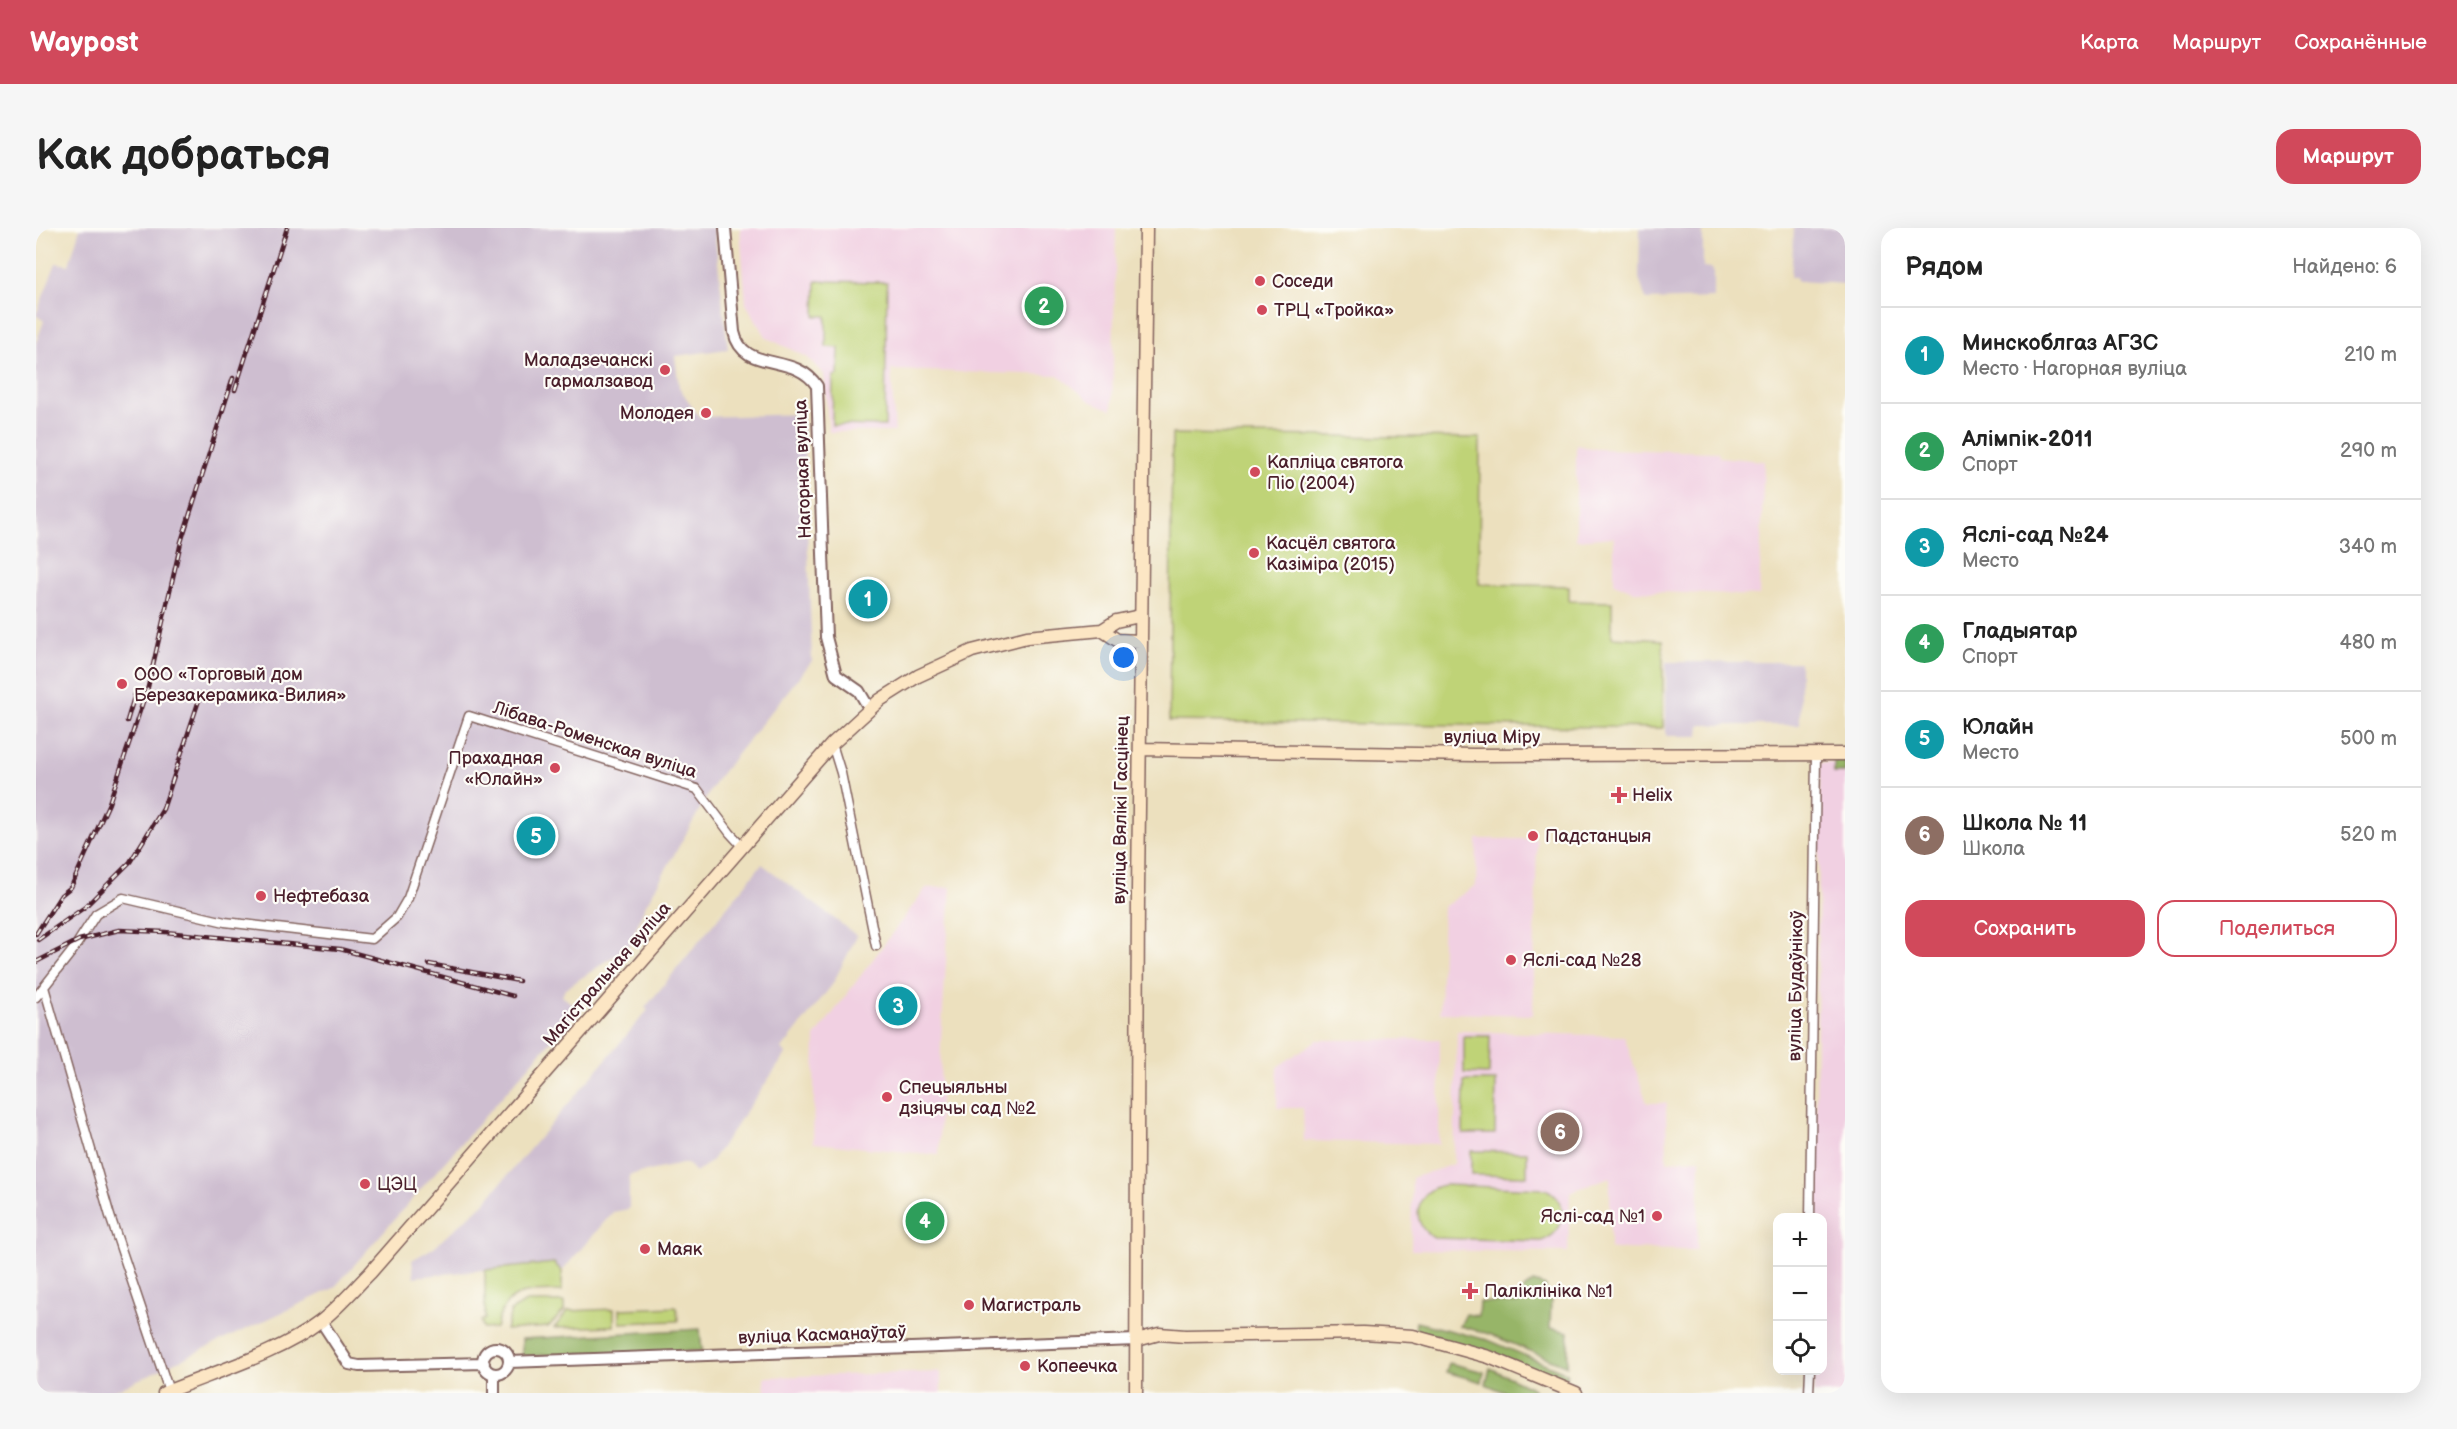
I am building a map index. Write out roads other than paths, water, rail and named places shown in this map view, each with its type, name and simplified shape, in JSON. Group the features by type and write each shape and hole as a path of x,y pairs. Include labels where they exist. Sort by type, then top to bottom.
{"main road":[{"name":"вуліца Вялікі Гасцінец","path":"1136,1393 1140,616 1146,228"},
{"path":"1140,616 1116,621 1102,630 1117,640 1140,641"},
{"name":"Магістральная вуліца","path":"167,1392 295,1338 321,1321 370,1273 832,744 868,708 918,676 972,651 1027,636 1102,630"},
{"name":"вуліца Міру","path":"1140,749 1473,756 1845,754"},
{"path":"1137,1340 1159,1341 1185,1336 1363,1333 1413,1336 1489,1357 1576,1393"}],"street":[{"name":"Нагорная вуліца","path":"725,228 734,332 739,346 755,358 798,367 817,386 826,637 836,675 859,691 868,708"},
{"name":"Лібава-Роменская вуліца","path":"36,997 96,914 123,898 225,922 372,939 397,917 408,898 469,716 697,789 743,847"},
{"path":"832,744 841,773 876,946"},
{"name":"вуліца Будаўнікоў","path":"1810,1213 1816,754"},
{"path":"44,987 110,1216 167,1392"},
{"path":"321,1321 349,1364 358,1366 484,1363"},
{"name":"вуліца Касманаўтаў","path":"508,1362 1137,1340"},
{"path":"497,1349 505,1352 508,1362 504,1371 494,1374 484,1363 486,1353 497,1349"},
{"path":"494,1374 494,1393"},
{"path":"1809,1393 1810,1375"}],"railway":[{"path":"235,390 287,228"},
{"path":"36,934 61,895 71,887 109,803 148,687 181,542 233,378"},
{"path":"127,721 135,694"},
{"path":"38,940 85,907 130,862 163,809 201,694"},
{"path":"36,962 79,940 119,930 165,932 340,949 513,996"},
{"path":"429,964 519,981"}],"place":[{"name":"Соседи","path":"1260,281"},
{"name":"Алімпік-2011","path":"1044,306"},
{"name":"ТРЦ «Тройка»","path":"1262,310"},
{"name":"Маладзечанскі гармалзавод","path":"665,370"},
{"name":"Молодея","path":"706,413"},
{"name":"Капліца святога Піо (2004)","path":"1255,472"},
{"name":"Касцёл святога Казіміра (2015)","path":"1254,553"},
{"name":"Минскоблгаз АГЗС","path":"868,599"},
{"name":"ООО «Торговый дом Березакерамика-Вилия»","path":"122,684"},
{"name":"Прахадная «Юлайн»","path":"555,768"},
{"name":"Helix","path":"1619,795"},
{"name":"Юлайн","path":"536,836"},
{"name":"Падстанцыя","path":"1533,836"},
{"name":"Нефтебаза","path":"261,896"},
{"name":"Яслі-сад №28","path":"1511,960"},
{"name":"Яслі-сад №24","path":"898,1006"},
{"name":"Спецыяльны дзіцячы сад №2","path":"887,1097"},
{"name":"Школа № 11","path":"1560,1132"},
{"name":"ЦЭЦ","path":"365,1184"},
{"name":"Яслі-сад №1","path":"1657,1216"},
{"name":"Гладыятар","path":"925,1221"},
{"name":"Маяк","path":"645,1249"},
{"name":"Паліклініка №1","path":"1470,1291"},
{"name":"Магистраль","path":"969,1305"},
{"name":"Копеечка","path":"1025,1366"}]}
